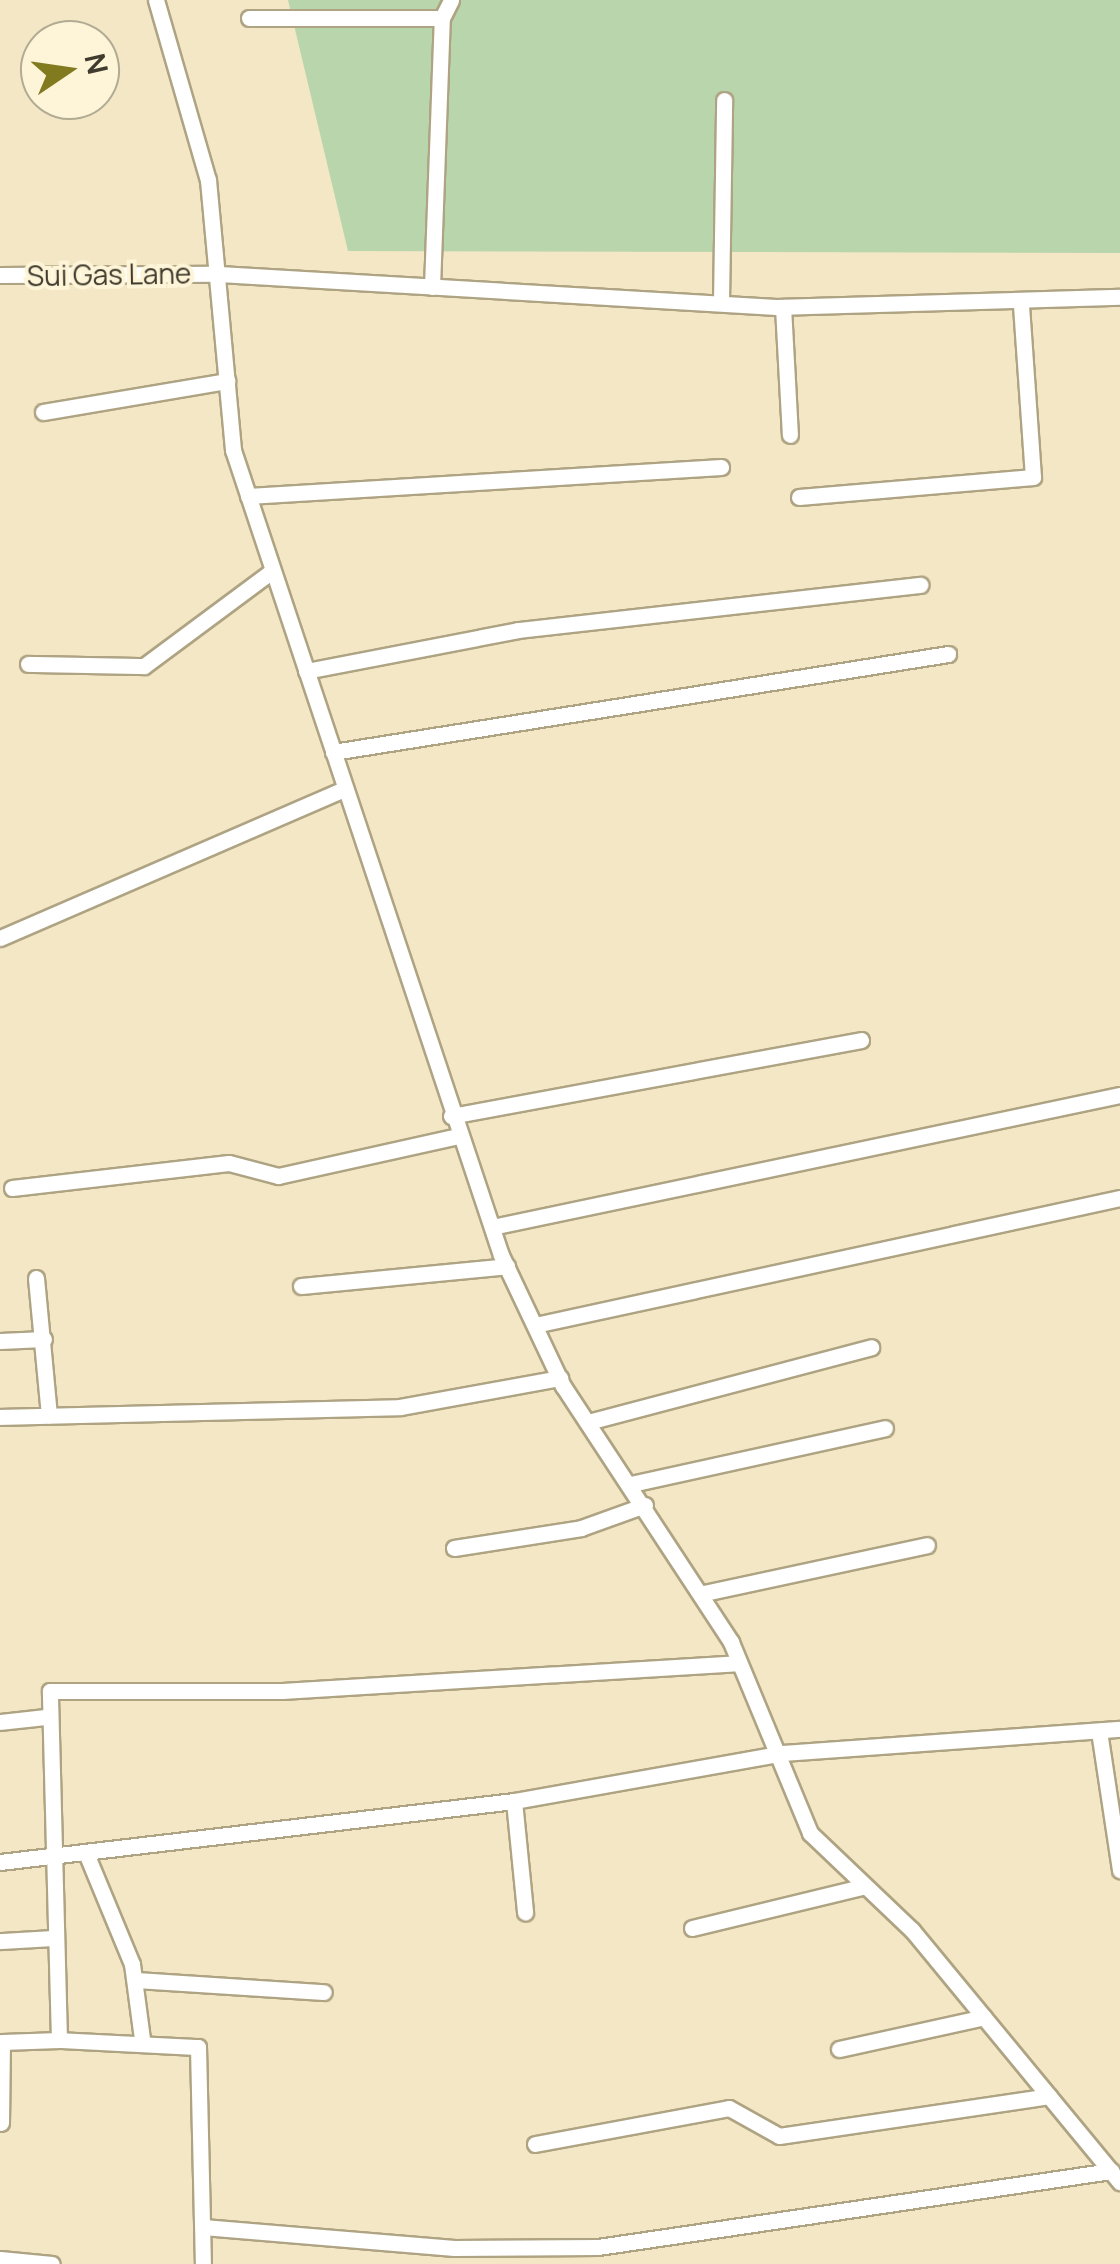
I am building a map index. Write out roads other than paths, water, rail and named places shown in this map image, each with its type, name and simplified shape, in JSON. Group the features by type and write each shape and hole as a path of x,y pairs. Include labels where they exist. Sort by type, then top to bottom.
{"street":[{"path":"156,0 208,180 227,381 248,496 451,1116 506,1266 560,1378 704,1592 783,1752 810,1833 865,1886 984,2017 1115,2176"},
{"path":"373,0 373,18"},
{"path":"432,287 442,18 451,0"},
{"path":"249,18 442,18"},
{"path":"721,302 724,100"},
{"name":"Sui Gas Lane","path":"8,275 219,274 782,306 1021,304 1120,297"},
{"path":"799,498 1033,477 1021,304"},
{"path":"782,306 790,435"},
{"path":"44,412 227,381"},
{"path":"248,496 721,468"},
{"path":"28,664 144,666 272,571"},
{"path":"306,671 518,630 920,585"},
{"path":"332,752 948,654"},
{"path":"0,938 345,789"},
{"path":"451,1116 860,1040"},
{"path":"492,1227 1120,1095"},
{"path":"12,1188 229,1163 278,1176 458,1136"},
{"path":"535,1325 1120,1198"},
{"path":"301,1286 506,1266"},
{"path":"36,1278 49,1415"},
{"path":"0,1341 44,1340"},
{"path":"588,1422 871,1347"},
{"path":"0,1417 400,1407 560,1378"},
{"path":"631,1484 885,1428"},
{"path":"454,1548 581,1528 645,1505"},
{"path":"704,1592 928,1545"},
{"path":"58,2040 45,1717 50,1691 282,1691 737,1663"},
{"path":"0,1722 45,1717"},
{"path":"0,1862 514,1801 783,1752 1120,1730"},
{"path":"1100,1731 1120,1870"},
{"path":"514,1801 525,1912"},
{"path":"86,1854 136,1980 142,2039"},
{"path":"692,1928 865,1886"},
{"path":"0,1940 54,1938"},
{"path":"136,1980 324,1992"},
{"path":"839,2049 984,2017"},
{"path":"0,2123 2,2042 142,2039 198,2047 203,2264"},
{"path":"535,2144 729,2108 779,2136 1050,2096"},
{"path":"203,2227 454,2248 598,2247 1115,2176"},
{"path":"0,2259 52,2264"}]}
